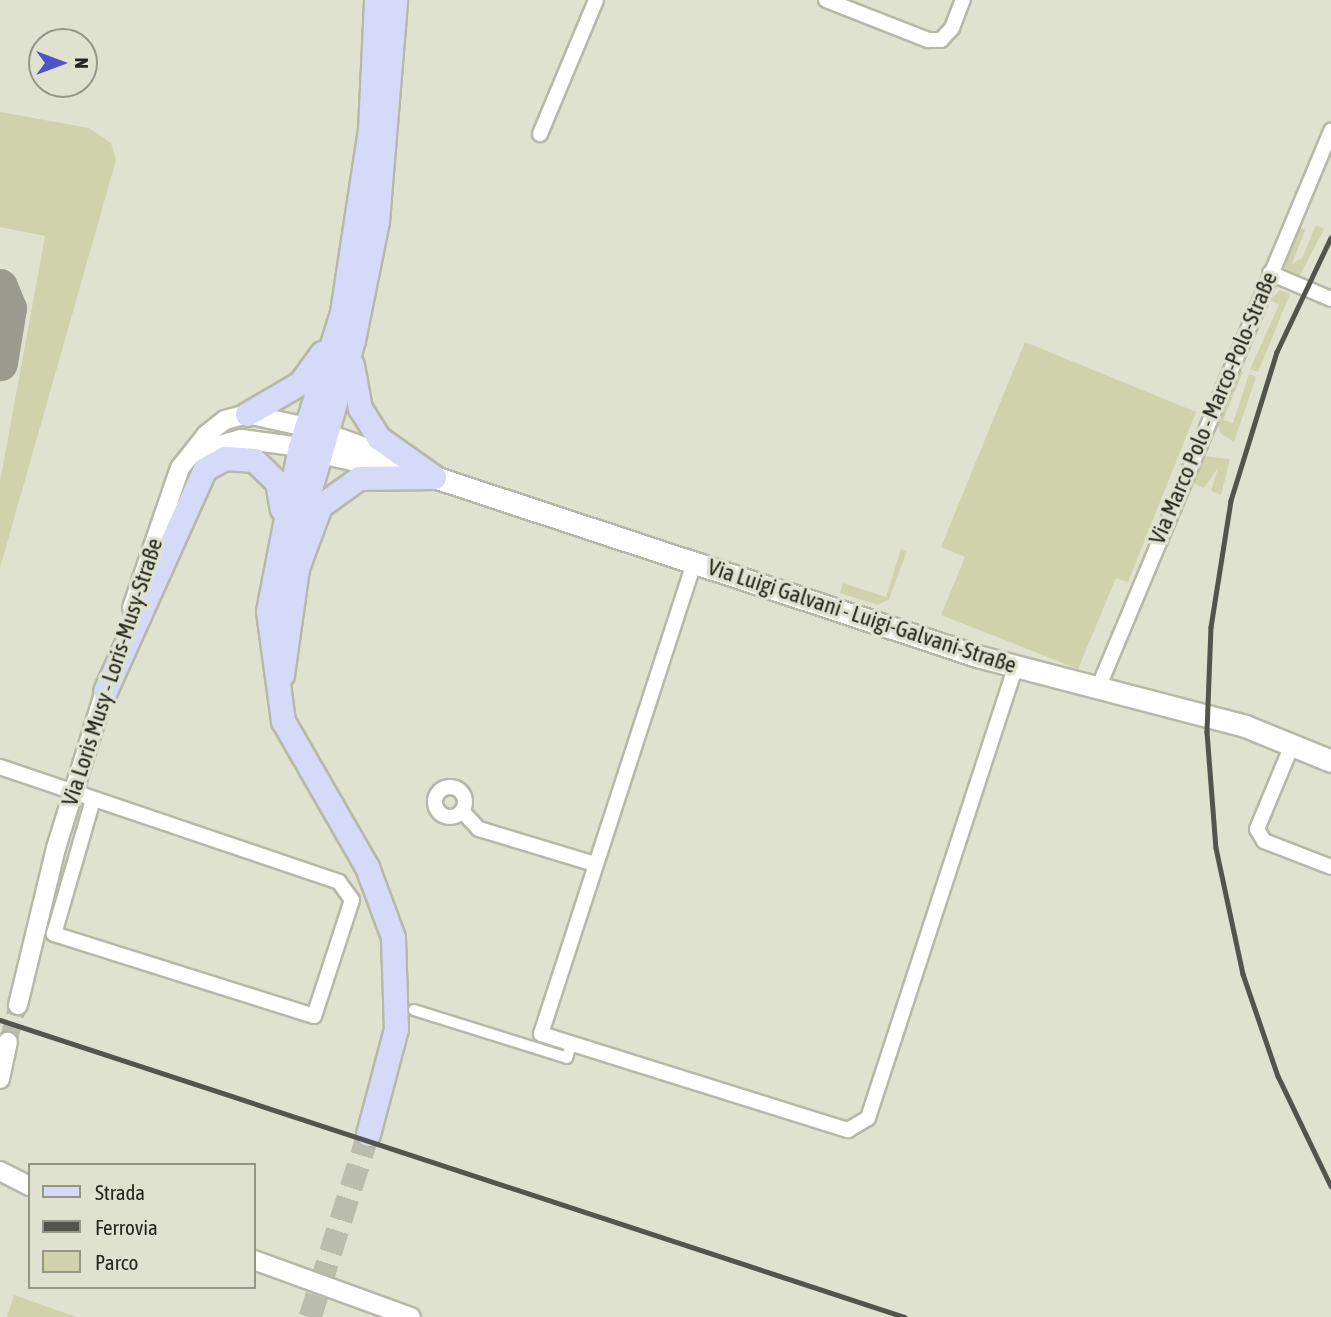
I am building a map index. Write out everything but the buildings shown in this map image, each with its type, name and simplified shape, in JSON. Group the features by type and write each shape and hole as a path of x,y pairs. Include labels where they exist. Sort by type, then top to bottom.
{"main road":[{"path":"300,751 282,676 284,586 340,319 370,130 376,0"},
{"path":"273,570 353,340 386,156 395,0"},
{"path":"247,414 300,383 340,319"},
{"path":"353,340 360,408 379,438 434,477"},
{"name":"Via Luigi Galvani - Luigi-Galvani-Straße","path":"316,441 1016,665 1099,686 1292,745 1331,761"},
{"path":"104,691 189,492 217,460 254,460 277,482 281,518 273,570 269,641 279,710 367,867 393,937 396,1029 368,1134"},
{"path":"282,676 297,568 320,506 359,478 434,477"}],"street":[{"path":"540,134 596,0"},
{"path":"826,0 928,40 941,40 952,28 963,0"},
{"name":"Via Marco Polo - Marco-Polo-Straße","path":"1099,686 1331,131"},
{"path":"1270,273 1331,299"},
{"path":"189,454 225,420 247,414 316,441"},
{"path":"189,454 241,439 316,441"},
{"name":"Via Loris Musy - Loris-Musy-Straße","path":"18,1004 71,796 104,691 189,454"},
{"path":"695,563 541,1034 571,1044 848,1130 868,1118 1016,665"},
{"path":"1292,745 1257,829 1264,841 1331,867"},
{"path":"0,767 71,796 339,882 352,900 314,1016 54,934 92,803"},
{"path":"462,811 479,829 595,864"},
{"path":"414,1010 567,1058 571,1044"},
{"path":"0,1079 8,1042"},
{"path":"0,1171 28,1185"},
{"path":"256,1261 411,1317"}],"green space":[{"path":"0,112 89,128 111,143 116,160 0,568 0,482 45,236 0,227"},
{"path":"1316,225 1324,229 1299,277 1288,273 1284,262 1298,226 1305,230 1292,264 1302,258"},
{"path":"1280,290 1290,294 1258,372 1250,369 1279,305 1270,300"},
{"path":"1025,342 1196,412 1128,582 1116,578 1078,669 941,615 965,557 941,547"},
{"path":"1238,370 1243,372 1223,420 1233,423 1249,374 1256,377 1234,442 1220,433 1217,419"},
{"path":"1202,456 1230,459 1221,495 1211,491 1218,468 1204,488 1190,482"},
{"path":"901,549 907,551 889,599 878,605 840,593 843,583 886,597"},
{"path":"14,1295 77,1317 7,1317"}],"taxiway":[{"path":"0,286 9,308 0,363"}],"tunnel":[{"path":"8,1042 18,1005"},
{"path":"310,1317 368,1134"}],"railway":[{"path":"1331,238 1277,352 1231,501 1211,627 1207,732 1216,848 1243,974 1278,1076 1331,1186"},
{"path":"0,1020 905,1317"}]}
